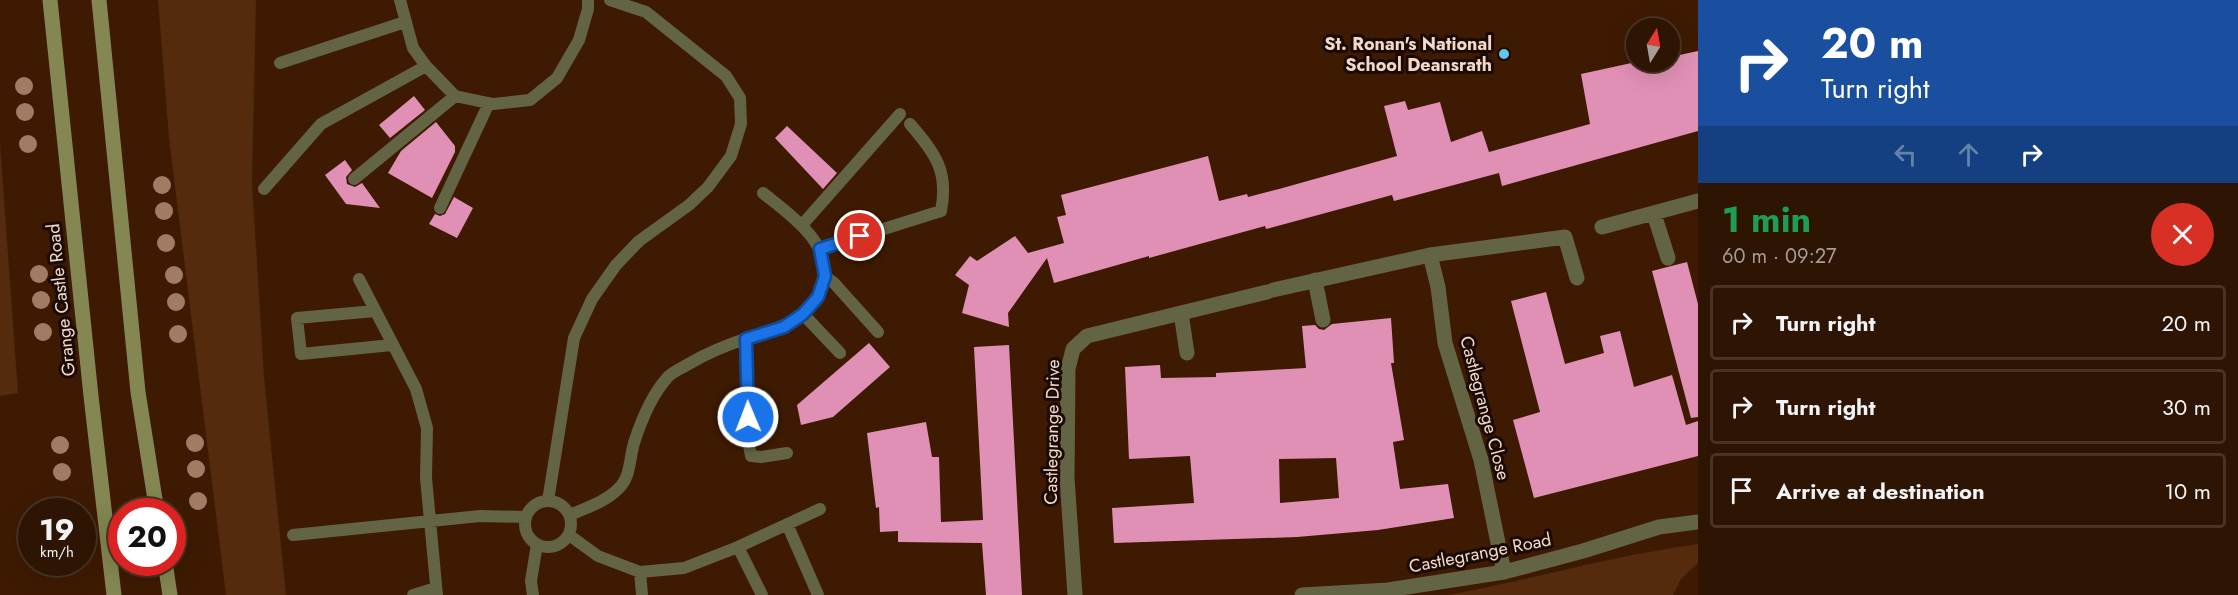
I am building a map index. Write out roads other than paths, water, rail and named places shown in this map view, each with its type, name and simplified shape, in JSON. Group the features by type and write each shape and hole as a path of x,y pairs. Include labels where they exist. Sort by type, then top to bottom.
{"main road":[{"name":"Grange Castle Road","path":"50,0 114,595"},
{"path":"99,0 138,392 155,498"},
{"path":"167,576 170,595"}],"street":[{"path":"1602,227 1698,201"},
{"path":"1654,214 1668,258"},
{"path":"1323,320 1316,280 1430,255 1566,237 1577,278"},
{"name":"Castlegrange Close","path":"1430,255 1438,287 1445,343 1481,460 1504,572"},
{"name":"Castlegrange Drive","path":"1075,595 1067,478 1068,369 1073,349 1088,336 1316,280"},
{"path":"1181,313 1187,353"},
{"name":"Castlegrange Road","path":"1302,595 1388,593 1504,572 1583,551 1659,527 1698,522"}],"lane":[{"path":"400,0 413,48 426,66 455,96 489,103 530,100 557,78 579,40 588,9 588,0"},
{"path":"548,501 574,338 592,299 616,265 639,241 689,205 708,187 731,156 741,124 740,98 726,75 646,12 610,0"},
{"path":"280,63 405,22"},
{"path":"264,189 321,124 426,66"},
{"path":"354,179 455,96"},
{"path":"440,208 489,103"},
{"path":"802,225 900,114"},
{"path":"820,249 941,211 942,172 928,146 910,124"},
{"path":"570,515 609,497 620,488 628,476 634,444 647,409 667,377 700,357 784,327 803,314 818,297 825,276 820,249 802,225 762,193"},
{"path":"825,276 878,332"},
{"path":"359,279 416,389 427,428 426,478 437,592 413,595"},
{"path":"375,311 297,318 301,354 392,345"},
{"path":"803,314 840,353"},
{"path":"746,339 748,440 751,456 761,457 787,453"},
{"path":"548,501 561,505 570,515 571,529 564,541 551,547 537,544 527,533 526,517 534,505 548,501"},
{"path":"569,535 598,556 640,572 684,568 738,547 820,509"},
{"path":"294,535 480,516 526,517"},
{"path":"788,524 818,595"},
{"path":"533,595 531,581 537,544"},
{"path":"738,547 762,595"},
{"path":"640,572 642,595"}],"place":[{"name":"St. Ronan's National School Deansrath","path":"1504,54"}]}
